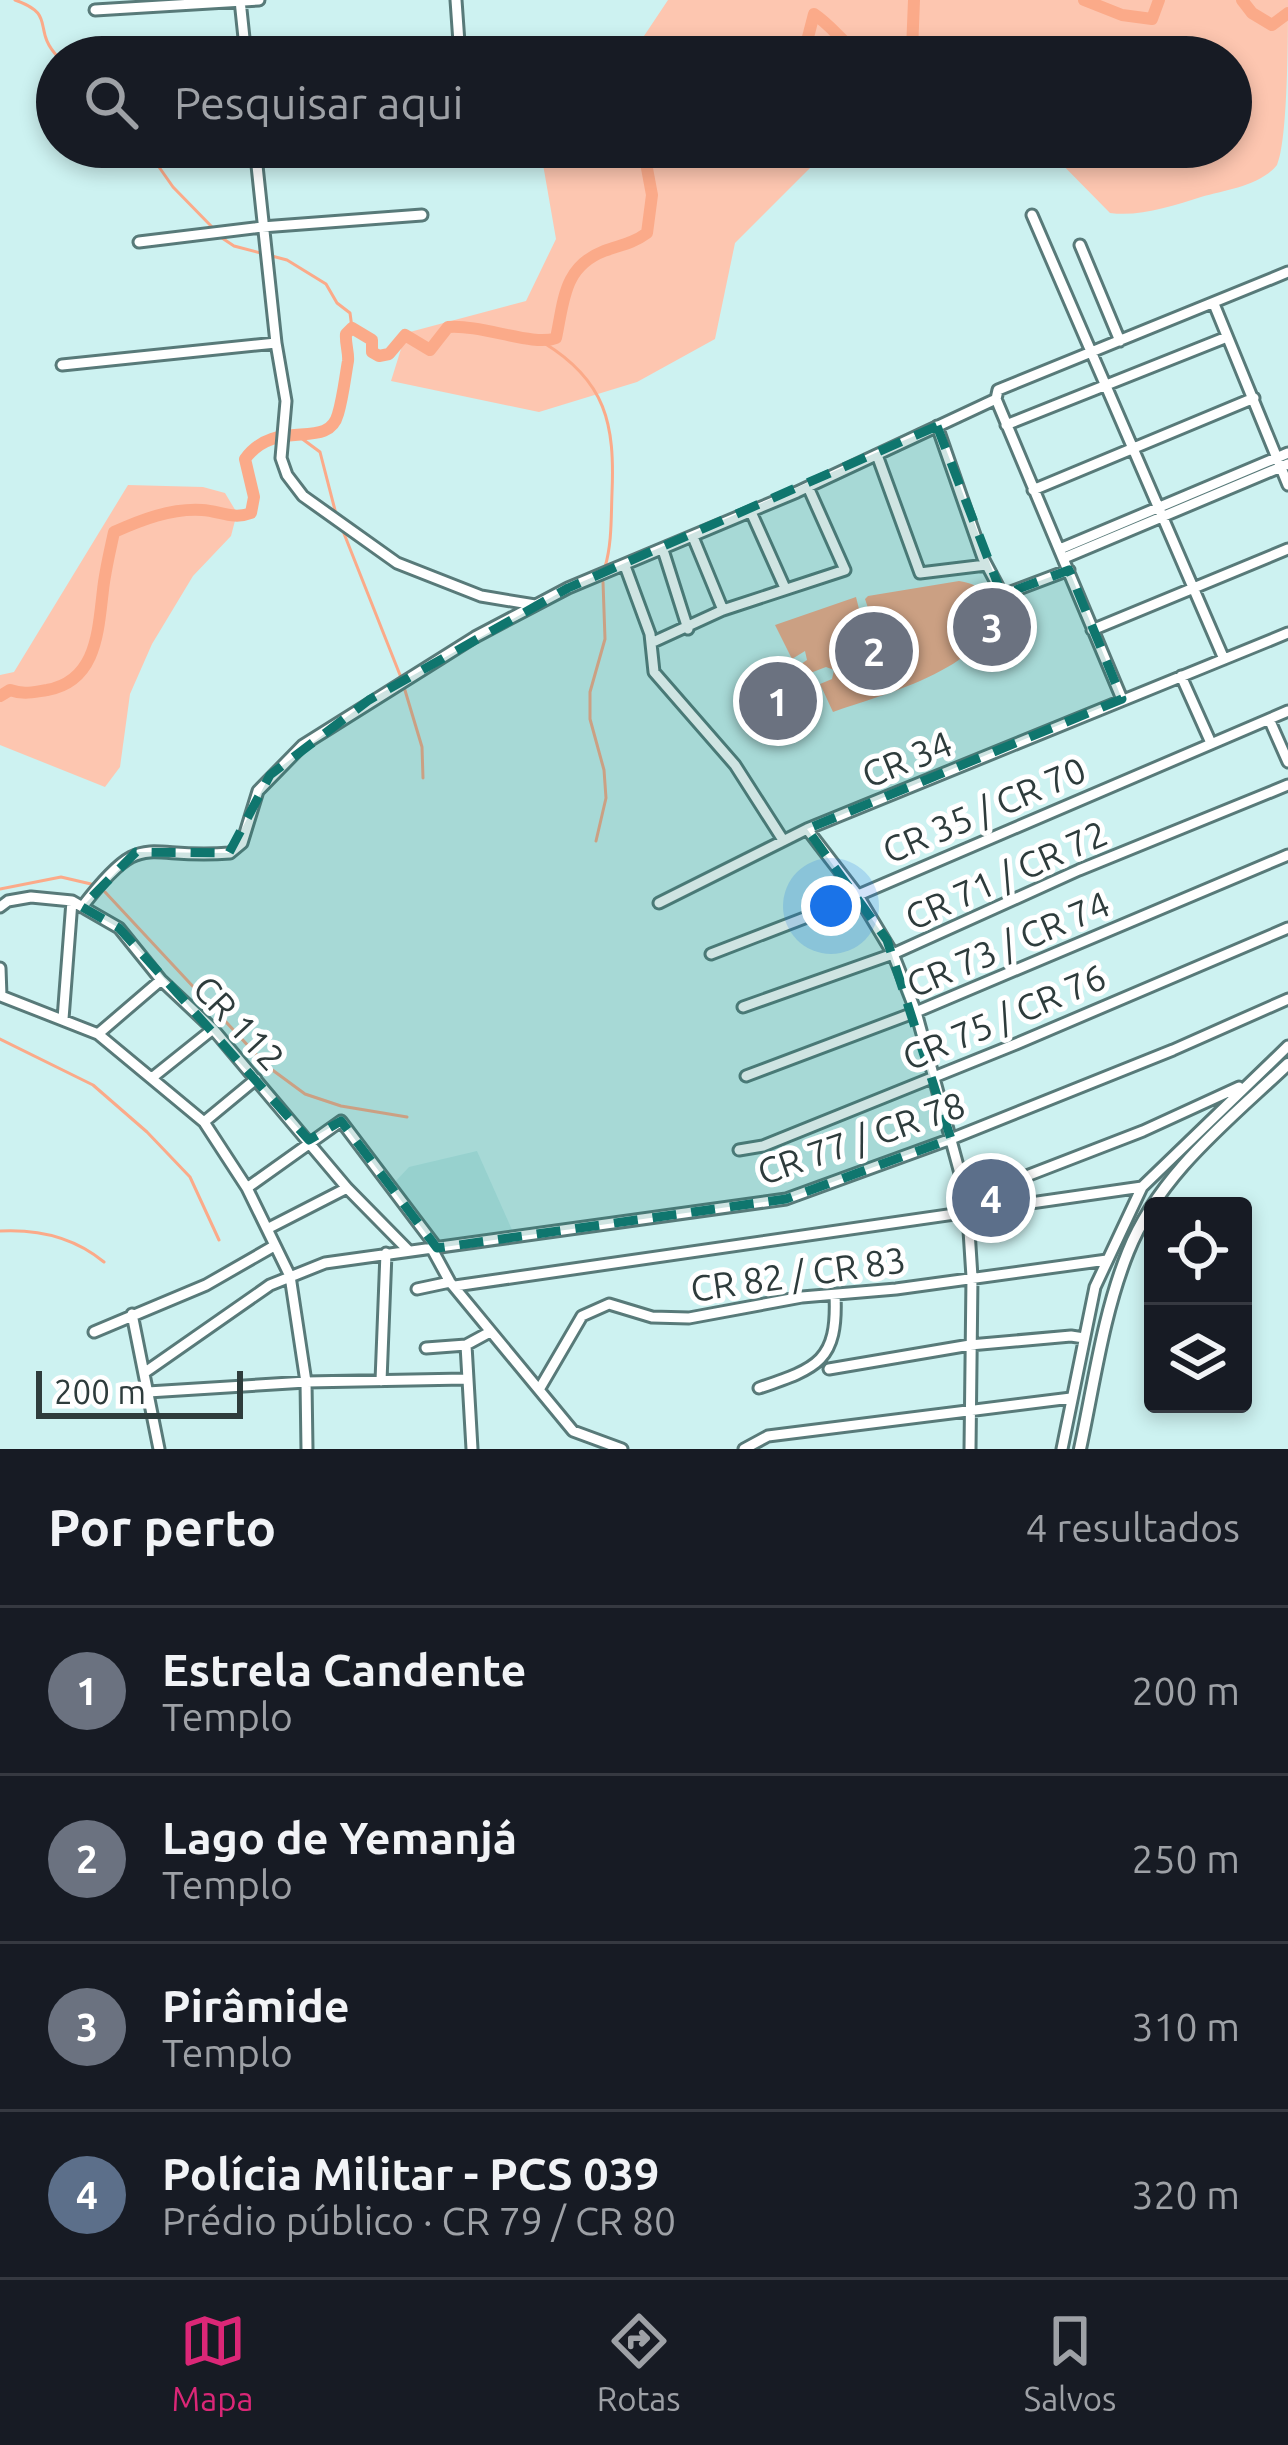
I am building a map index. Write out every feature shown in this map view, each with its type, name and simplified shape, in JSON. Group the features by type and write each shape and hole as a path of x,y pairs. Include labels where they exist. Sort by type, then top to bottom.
{"main road":[{"path":"1080,1449 1128,1250 1157,1199 1190,1156 1288,1065"}],"street":[{"path":"95,10 259,0"},
{"path":"455,0 458,36"},
{"path":"240,1 244,36"},
{"path":"257,168 286,401 281,458 287,475 303,496 397,563 481,596 535,605"},
{"path":"139,242 422,215"},
{"path":"1032,215 1224,658"},
{"path":"1080,245 1120,341"},
{"path":"1122,699 1006,425 996,399 998,390 1288,272"},
{"path":"1214,304 1283,460 1288,485"},
{"path":"1006,425 1227,337"},
{"path":"62,365 276,344"},
{"path":"1033,490 1254,398"},
{"path":"63,1018 77,904 113,866 136,852 230,853 242,844 258,791 303,745 369,700 535,605 808,487 996,399"},
{"path":"937,426 986,565 1004,593 1160,512 1283,460"},
{"path":"877,455 916,566 923,573 986,565"},
{"path":"651,643 723,610 845,570 808,487"},
{"path":"751,512 785,589"},
{"path":"692,537 723,610"},
{"path":"1092,630 1288,549"},
{"path":"663,550 688,629"},
{"path":"625,566 651,643 653,672 735,765 783,840"},
{"name":"CR 34","path":"659,902 807,829 1288,633"},
{"path":"1181,676 1211,743"},
{"name":"CR 35 / CR 70","path":"711,954 1288,711"},
{"path":"1269,719 1288,762"},
{"name":"CR 71 / CR 72","path":"743,1007 893,954 1079,870 1288,785"},
{"path":"807,829 857,894 893,954 916,1012 967,1199 972,1277 970,1449"},
{"name":"CR 73 / CR 74","path":"746,1076 916,1012 1288,855"},
{"path":"0,907 31,897 77,904"},
{"name":"CR 112","path":"77,904 119,928 161,980 256,1078 347,1189 407,1250"},
{"name":"CR 75 / CR 76","path":"739,1150 763,1146 1288,928"},
{"path":"0,968 1,996 98,1034 204,1122 248,1188 290,1276 306,1382 307,1449"},
{"path":"98,1034 161,980"},
{"name":"CR 77 / CR 78","path":"144,1373 290,1276 325,1263 786,1199 951,1139 1288,999"},
{"path":"153,1077 213,1029"},
{"path":"1062,1449 1094,1287 1142,1187 1288,1046"},
{"path":"204,1122 256,1078"},
{"path":"967,1199 1143,1131 1245,1084"},
{"path":"1207,1102 1216,1113"},
{"path":"248,1188 341,1120 435,1249 452,1284 573,1431 622,1449"},
{"path":"417,1289 1142,1187"},
{"path":"267,1229 347,1189"},
{"path":"94,1332 206,1285 274,1246"},
{"path":"381,1381 386,1253"},
{"name":"CR 82 / CR 83","path":"540,1388 582,1316 609,1304 652,1317 688,1318 1107,1260"},
{"path":"759,1388 825,1356 835,1337 835,1295"},
{"path":"132,1314 159,1449"},
{"path":"427,1348 466,1345 490,1332"},
{"path":"830,1369 970,1345 1084,1338"},
{"path":"466,1345 472,1449"},
{"path":"148,1392 465,1379"},
{"path":"744,1449 768,1436 1071,1398"}],"highlighted area":[{"path":"937,426 1002,595 1069,570 1122,699 807,829 887,940 951,1139 786,1199 437,1248 341,1121 309,1140 119,928 82,907 136,852 229,853 270,775 369,700 568,588"}],"shaded area":[{"path":"668,0 1288,0 1281,152 1270,172 1242,186 1133,213 1110,213 1066,168 1252,168 1252,36 644,36"},
{"path":"544,168 810,168 735,243 715,339 637,382 539,412 391,381 406,333 526,301 556,239"},
{"path":"128,485 203,487 225,493 237,513 231,536 193,576 152,644 130,694 120,767 105,787 0,745 0,675 14,672"},
{"path":"959,581 977,587 987,602 988,624 978,643 959,660 907,687 833,712 820,684 832,679 834,670 826,667 805,675 801,664 807,660 805,651 792,659 775,625 856,597 864,629 871,632 868,596"},
{"path":"477,1151 513,1232 438,1242 393,1184 409,1167"}],"waterway":[{"path":"15,0 36,11 45,36"},
{"path":"913,36 914,0"},
{"path":"1084,0 1122,15 1152,19 1159,0"},
{"path":"1242,0 1272,25 1288,13"},
{"path":"808,36 814,14 839,36"},
{"path":"160,168 213,228"},
{"path":"0,696 10,690 28,693 64,685 85,665 96,637 114,532 179,511 251,513 254,497 245,459 271,439 312,434 332,425 340,408 348,361 346,334 352,328 372,340 372,352 379,356 389,354 405,335 430,350 448,327 534,340 556,338 564,298 580,266 647,233 652,195 647,168"},
{"path":"219,236 234,246 287,260 326,284 337,303 350,313 352,328"},
{"path":"544,343 594,389 608,425 612,493 605,567"},
{"path":"297,435 320,452 336,514"},
{"path":"343,531 400,675"},
{"path":"596,841 606,798 590,719 590,692 605,639 603,582"},
{"path":"404,687 422,747 423,778"},
{"path":"0,889 61,877 91,884"},
{"path":"105,892 267,1066 305,1094 341,1106 407,1117"},
{"path":"0,1039 93,1085 147,1132 190,1177 219,1240"},
{"path":"0,1231 55,1237 104,1262"}],"place":[{"name":"Pirâmide","path":"992,627"},
{"name":"Lago de Yemanjá","path":"874,651"},
{"name":"Estrela Candente","path":"778,701"},
{"name":"Polícia Militar - PCS 039","path":"991,1198"}]}
